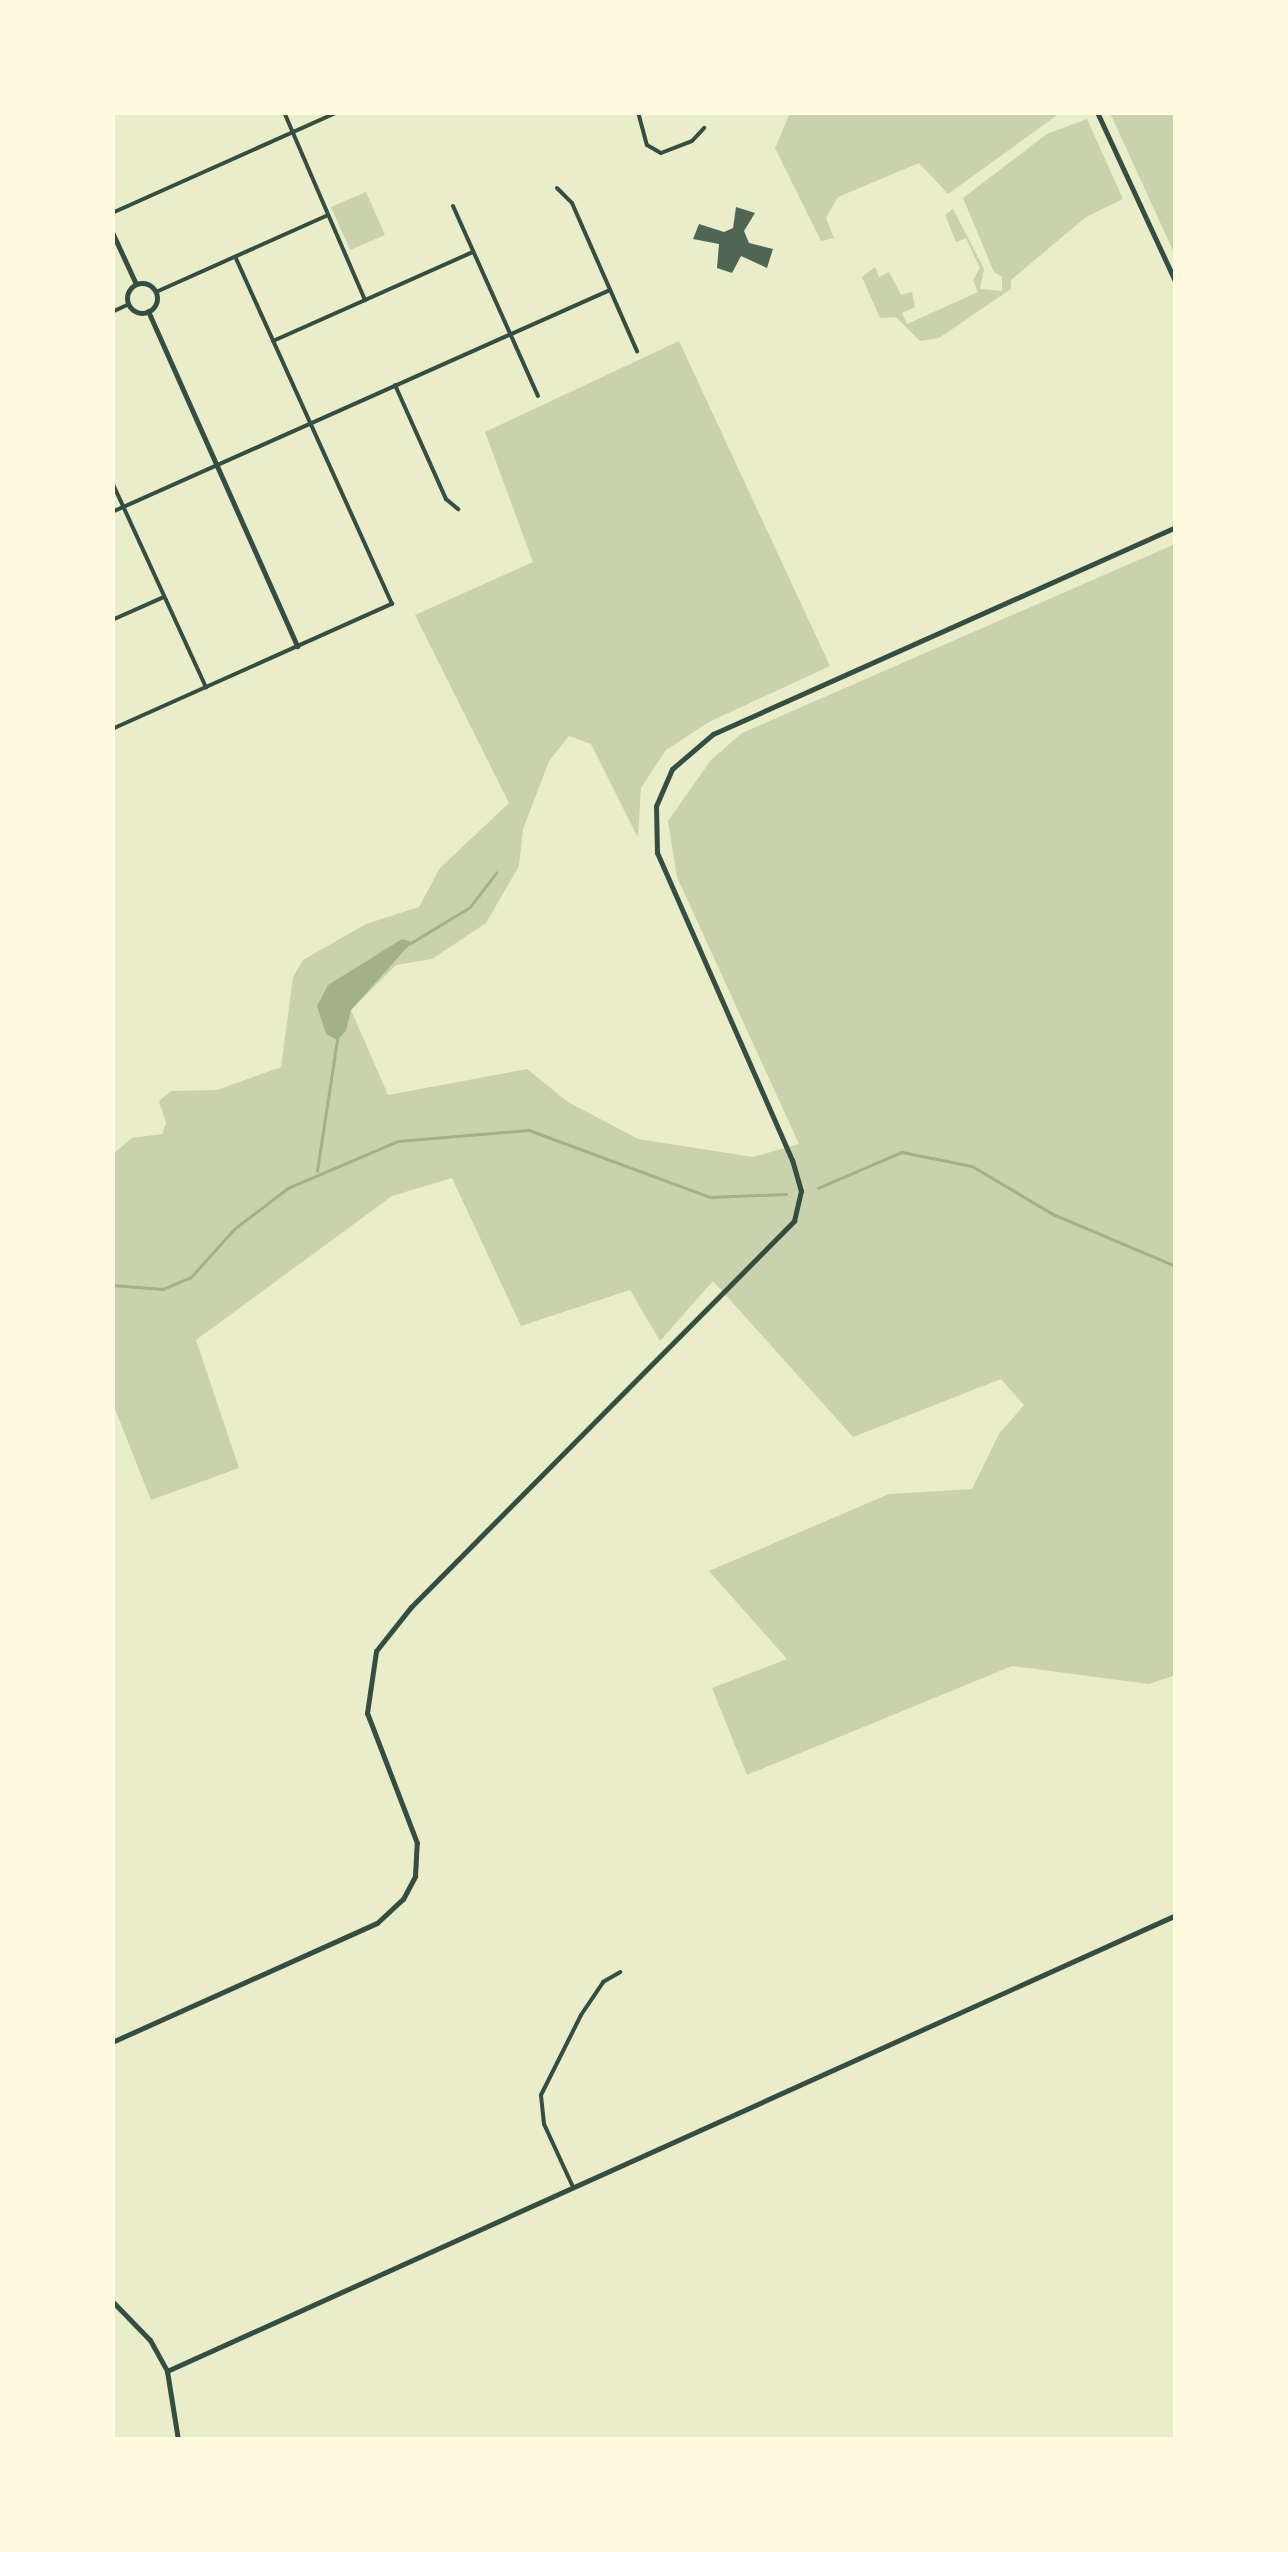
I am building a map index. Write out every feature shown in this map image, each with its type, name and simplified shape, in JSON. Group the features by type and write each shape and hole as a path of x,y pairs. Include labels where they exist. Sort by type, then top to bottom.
{"street":[{"path":"284,112 365,300"},
{"path":"112,213 338,112"},
{"path":"638,112 646,144 660,153 692,141 704,128"},
{"path":"1097,112 1176,283"},
{"path":"557,188 572,203 638,351"},
{"path":"453,206 538,396"},
{"path":"148,311 156,292 328,215"},
{"path":"112,232 136,284 156,292"},
{"path":"273,342 474,252"},
{"path":"112,728 392,604 235,256"},
{"path":"129,304 136,284"},
{"path":"112,512 610,290"},
{"path":"112,312 129,304 148,311 297,646"},
{"path":"396,385 446,499 458,509"},
{"path":"112,482 206,687"},
{"path":"112,2042 377,1923 403,1899 415,1876 417,1843 371,1729 367,1684 376,1651 397,1622 786,1232 799,1206 792,1160 657,853 656,806 672,769 713,734 1176,527"},
{"path":"112,620 164,596"},
{"path":"167,2371 1176,1916"},
{"path":"572,2187 548,2134 541,2095 581,2016 603,1982 620,1972"},
{"path":"112,2302 150,2340 167,2371 178,2440"}],"shaded area":[{"path":"790,112 1060,113 948,194 919,163 838,197 826,218 834,238 821,241 775,148"},
{"path":"1110,113 1175,113 1175,255"},
{"path":"1087,119 1123,199 1086,217 1011,280 1011,289 939,338 920,341 896,317 880,318 862,277 875,267 879,277 889,272 901,295 912,292 915,307 902,313 907,324 978,292 973,280 980,268 966,238 956,242 945,215 953,209 984,269 980,289 1002,291 1002,277 994,272 963,198 1047,134"},
{"path":"366,192 385,235 350,250 331,207"},
{"path":"679,341 830,666 709,722 666,750 641,788 638,838 591,744 569,736 549,761 523,829 519,866 486,923 432,959 396,965 351,1010 388,1095 527,1069 568,1102 638,1139 753,1157 799,1144 677,877 668,821 711,760 742,733 1175,544 1175,1675 1149,1684 1012,1666 747,1775 712,1688 787,1659 709,1571 889,1494 972,1489 999,1434 1024,1405 1001,1379 853,1437 713,1281 660,1341 630,1290 521,1326 452,1178 392,1196 196,1340 239,1468 151,1500 113,1404 113,1154 132,1138 162,1134 166,1123 159,1101 171,1091 217,1090 281,1067 293,977 303,960 366,924 419,907 440,868 509,803 415,615 533,562 485,432"},
{"path":"402,939 412,942 351,1010 346,1031 337,1040 326,1034 317,1006 328,985"}],"building":[{"path":"736,207 755,213 744,231 749,243 773,249 767,268 741,256 732,273 717,268 719,244 693,239 699,224 724,232 733,228"}],"waterway":[{"path":"409,944 470,907 496,873"},
{"path":"317,1171 337,1041"},
{"path":"112,1285 163,1289 191,1277 234,1229 288,1188 398,1141 529,1130 710,1197 786,1194"},
{"path":"818,1188 902,1152 972,1166 1055,1215 1176,1266"}]}
